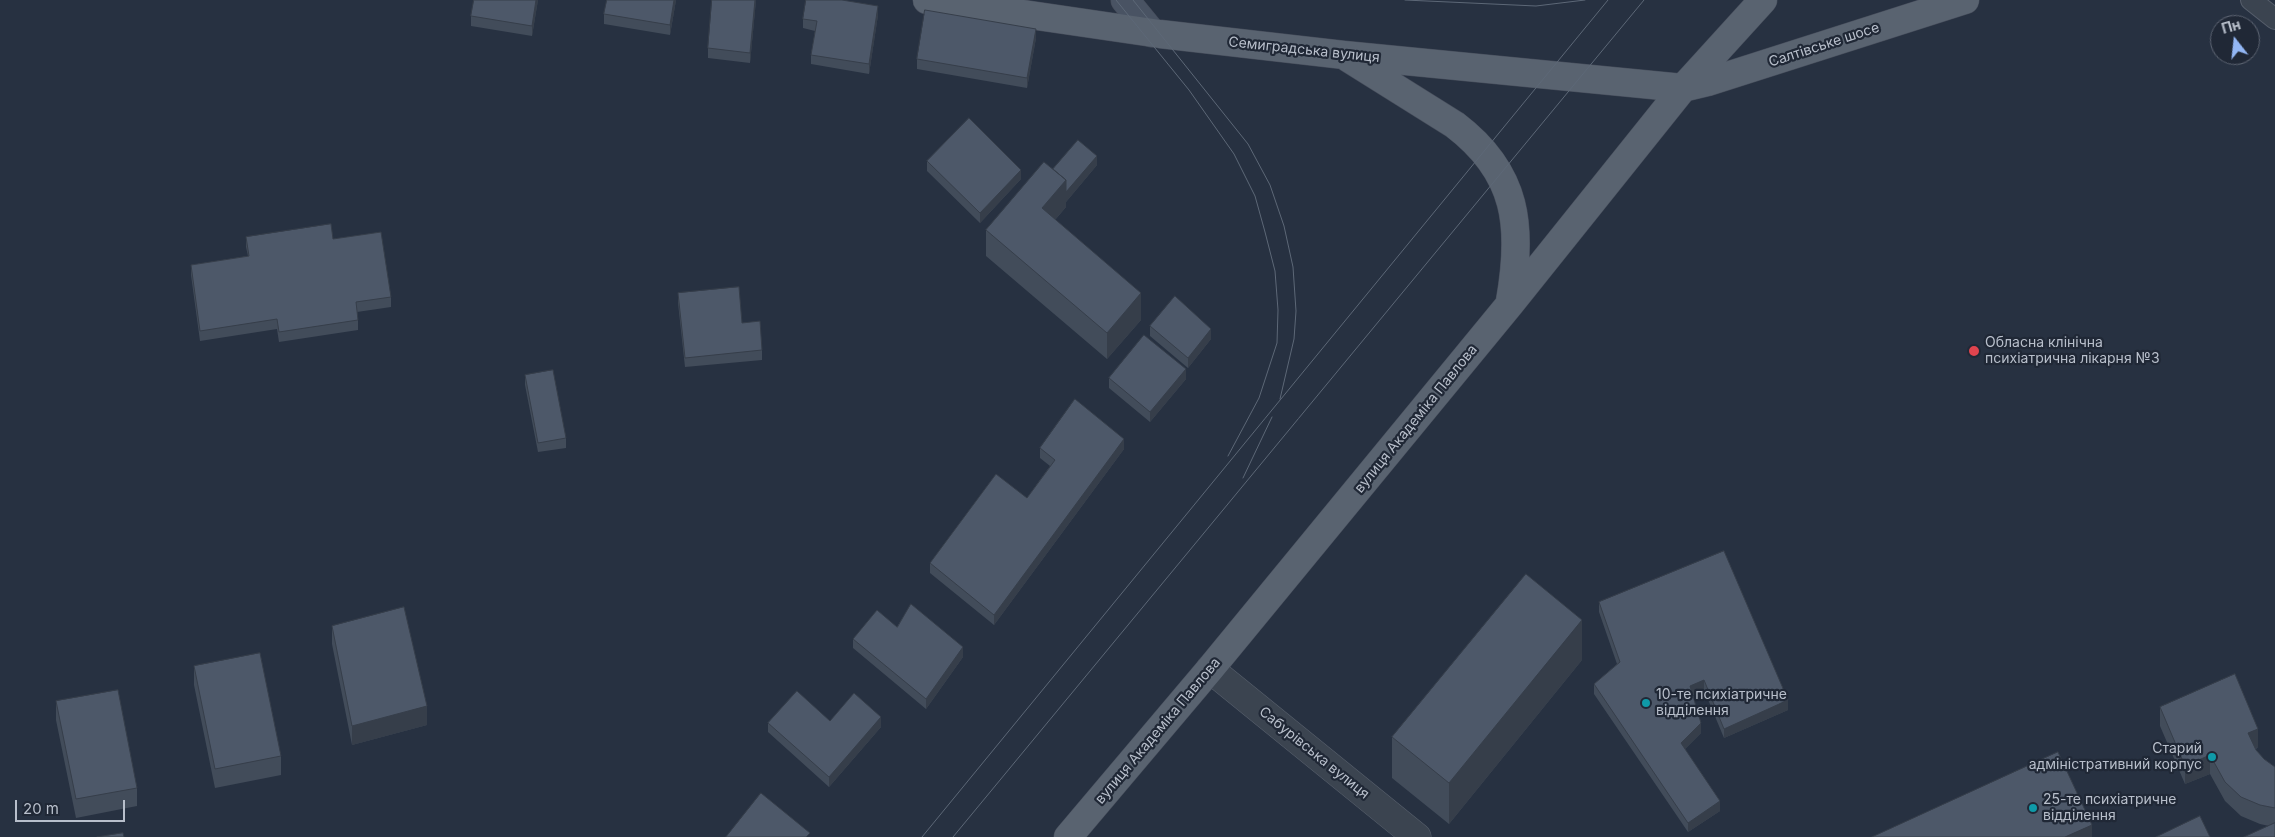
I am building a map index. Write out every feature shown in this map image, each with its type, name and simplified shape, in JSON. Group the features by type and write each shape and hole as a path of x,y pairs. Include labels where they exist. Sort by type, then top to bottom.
{"main road":[{"name":"Семиградська вулиця","path":"927,0 1152,32 1344,56 1683,88"},
{"path":"1125,0 1152,32"},
{"name":"вулиця Академіка Павлова","path":"1068,837 1210,669 1510,304 1683,88 1763,0"},
{"path":"1914,0 1961,1"},
{"name":"Салтівське шосе","path":"1683,88 1708,82 1961,1"},
{"path":"1344,56 1455,125 1471,137 1490,159 1510,196 1516,221 1516,269 1510,304"}],"street":[{"name":"Сабурівська вулиця","path":"1210,669 1417,837"}],"lane":[{"path":"2251,0 2275,19"}],"building":[{"path":"474,0 536,0 532,26 471,16"},
{"path":"607,0 674,0 670,25 604,14"},
{"path":"712,0 755,0 750,53 708,48"},
{"path":"806,0 842,0 878,6 869,64 811,55 817,21 803,19"},
{"path":"925,10 1036,29 1027,78 917,59"},
{"path":"969,118 1021,170 980,213 927,161"},
{"path":"1078,140 1097,156 1066,192 1066,180 1053,169"},
{"path":"1044,162 1066,180 1042,208 1141,293 1107,333 986,230"},
{"path":"331,224 333,239 381,232 391,297 356,302 358,320 279,332 277,319 200,331 191,265 249,256 246,237"},
{"path":"739,287 742,323 760,321 762,350 685,358 678,293"},
{"path":"1175,296 1211,329 1188,358 1150,326"},
{"path":"1144,335 1186,369 1150,412 1109,378"},
{"path":"553,370 566,438 538,443 525,375"},
{"path":"1075,399 1124,439 994,615 930,563 996,474 1027,498 1055,460 1040,448"},
{"name":"10-те психіатричне відділення","path":"1724,551 1788,700 1724,729 1704,680 1690,686 1701,723 1681,743 1720,801 1688,823 1594,684 1620,662 1599,602"},
{"path":"1526,574 1582,620 1449,783 1392,737"},
{"path":"911,604 963,647 926,699 853,639 877,610 897,627"},
{"path":"404,607 427,706 352,726 332,626"},
{"path":"260,653 281,756 215,769 194,666"},
{"name":"Старий адміністративний корпус","path":"2235,674 2258,729 2248,733 2256,750 2275,767 2275,808 2260,805 2241,797 2225,782 2210,755 2185,766 2160,707"},
{"path":"118,690 137,788 76,799 56,701"},
{"path":"797,691 830,721 854,693 881,717 829,777 768,723"},
{"path":"2058,752 2092,825 2065,837 1872,837"},
{"path":"761,793 810,833 806,837 726,837"},
{"path":"2200,816 2210,837 2156,837"},
{"path":"2275,823 2275,837 2244,837"},
{"path":"123,833 124,837 97,837"}],"tram line":[{"path":"1116,0 1189,90 1234,154 1255,196 1275,271 1278,310 1277,343 1259,398 1228,456"},
{"path":"1133,0 1248,144 1270,185 1284,226 1293,267 1296,311 1294,339 1280,399"},
{"path":"1405,0 1536,6 1585,0"},
{"path":"922,837 1608,0"},
{"path":"953,837 1644,0"},
{"path":"1243,478 1272,417"}],"place":[{"name":"Обласна клінічна психіатрична лікарня №3","path":"1974,351"},
{"name":"10-те психіатричне відділення","path":"1646,703"},
{"name":"Старий адміністративний корпус","path":"2212,757"},
{"name":"25-те психіатричне відділення","path":"2033,808"}]}
